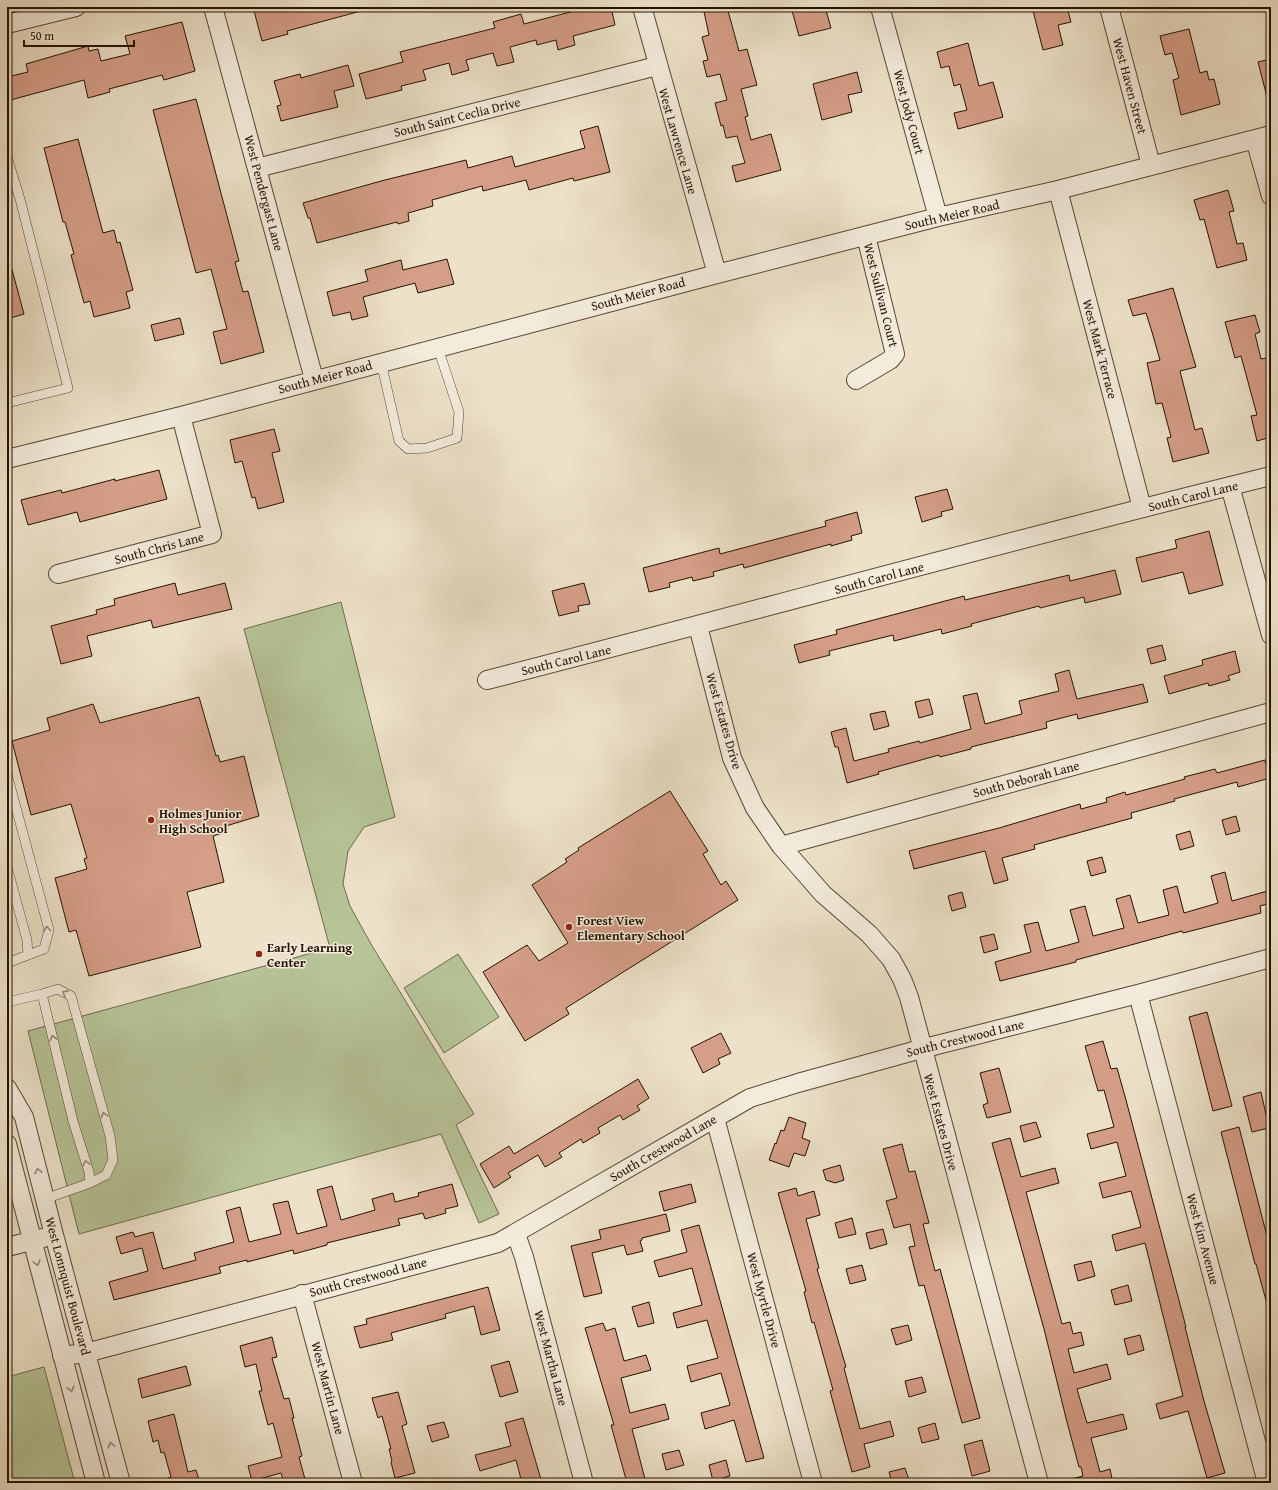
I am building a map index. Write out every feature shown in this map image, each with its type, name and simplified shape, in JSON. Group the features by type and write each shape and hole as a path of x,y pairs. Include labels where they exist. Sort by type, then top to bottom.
{"street":[{"path":"7,24 76,7"},
{"name":"West Pendergast Lane","path":"213,7 314,379"},
{"name":"West Lawrence Lane","path":"642,7 657,66 717,274"},
{"name":"West Jody Court","path":"880,7 938,217"},
{"name":"West Haven Street","path":"1109,7 1152,165"},
{"name":"South Saint Ceclia Drive","path":"257,168 657,66"},
{"path":"1263,137 1271,196"},
{"name":"South Meier Road","path":"7,459 181,416 314,379 938,217 1058,190 1263,137"},
{"name":"West Mark Terrace","path":"1058,190 1142,508"},
{"name":"West Sullivan Court","path":"856,380 890,360 895,354 866,236"},
{"name":"South Chris Lane","path":"58,574 212,534 181,416"},
{"name":"South Carol Lane","path":"487,680 698,626 1142,508 1271,476"},
{"path":"1230,486 1271,635"},
{"name":"West Estates Drive","path":"698,626 732,758 755,808 781,846 823,894 869,934 891,959 902,979 909,997 921,1049 1039,1483"},
{"name":"South Deborah Lane","path":"781,846 1271,712"},
{"name":"South Crestwood Lane","path":"62,1356 86,1353 302,1294 498,1243 750,1098 921,1049 1138,994 1271,958"},
{"name":"West Kim Avenue","path":"1138,994 1267,1483"},
{"name":"West Lonnquist Boulevard","path":"7,1093 24,1117 54,1235 121,1483"},
{"name":"West Myrtle Drive","path":"715,1118 813,1483"},
{"name":"West Lonnquist Boulevard","path":"7,1144 31,1241 96,1483"},
{"name":"West Martha Lane","path":"516,1234 524,1258 584,1483"},
{"path":"7,1247 54,1235"},
{"name":"West Martin Lane","path":"302,1294 353,1483"}],"lane":[{"path":"7,157 20,199 68,388 7,403"},
{"path":"380,362 399,440 408,449 427,448 457,438 459,412 438,348"},
{"path":"7,774 49,930 44,949 7,963"},
{"path":"7,866 27,940 28,955"},
{"path":"7,1002 58,989 71,996 110,1136 113,1160 106,1174 90,1183 45,1199"},
{"path":"42,994 73,1121 89,1172 90,1183"}],"green space":[{"path":"341,602 395,817 364,827 348,851 343,884 350,906 371,944 474,1114 456,1125 499,1214 479,1223 441,1134 79,1234 28,1031 330,948 244,629"},
{"path":"458,954 499,1017 444,1053 404,988"},
{"path":"44,1367 75,1483 7,1483 7,1377"}],"building":[{"path":"253,7 361,7 361,11 287,31 288,34 262,41"},
{"path":"577,7 611,7 615,25 573,36 575,45 558,50 556,40 537,45 536,40 510,47 514,62 497,66 493,53 466,60 469,70 452,75 449,63 423,70 426,80 401,86 402,90 366,99 359,74 403,62 400,52 495,28 493,22 521,14 524,24 578,10"},
{"path":"703,7 727,7 739,51 747,49 757,85 741,89 748,116 745,117 751,140 771,134 781,170 736,182 732,166 745,163 737,136 726,138 723,125 721,126 715,103 727,100 720,74 707,77 703,61 708,60 702,37 709,35"},
{"path":"791,7 825,7 831,28 799,36"},
{"path":"1032,7 1067,7 1071,22 1058,25 1063,45 1043,50"},
{"path":"182,22 195,71 164,80 162,75 109,89 110,92 88,98 84,80 7,101 7,77 28,72 26,64 88,46 89,51 98,49 101,61 130,54 125,36"},
{"path":"1189,29 1200,73 1207,71 1209,80 1214,79 1220,104 1181,115 1173,80 1179,78 1172,53 1165,55 1160,36"},
{"path":"968,43 979,86 993,82 1003,117 958,129 954,113 967,110 960,84 954,86 949,66 941,68 937,52"},
{"path":"1271,59 1271,97 1267,97 1258,62"},
{"path":"348,65 354,86 334,91 338,107 281,121 277,106 281,105 274,81 300,74 301,78"},
{"path":"857,72 862,92 848,95 852,112 822,120 813,84"},
{"path":"196,99 239,261 235,262 243,292 248,291 264,352 221,364 213,332 227,329 211,269 196,273 153,110"},
{"path":"598,126 610,172 574,181 573,178 529,190 526,180 483,191 482,186 432,200 433,206 408,213 409,221 398,224 397,222 317,243 310,218 308,218 303,203 381,181 466,160 468,168 512,156 515,167 585,148 580,131"},
{"path":"78,139 103,233 114,230 117,243 120,242 133,290 126,292 130,308 94,317 90,301 84,303 71,255 74,254 65,222 63,222 44,148"},
{"path":"1228,190 1234,211 1229,212 1237,244 1243,243 1247,260 1217,268 1204,219 1200,220 1194,200"},
{"path":"447,259 454,284 418,293 415,283 363,297 368,316 352,320 350,312 333,316 327,292 368,281 365,270 401,260 403,270"},
{"path":"11,266 24,314 7,319 7,267"},
{"path":"1173,288 1196,367 1180,371 1195,430 1202,428 1209,453 1173,462 1167,438 1171,437 1162,403 1156,404 1147,363 1160,360 1146,313 1133,316 1128,300"},
{"path":"1255,315 1260,332 1255,334 1261,359 1271,357 1271,437 1257,441 1251,416 1257,415 1241,356 1235,358 1225,322"},
{"path":"180,318 184,334 155,341 151,325"},
{"path":"274,429 280,451 272,453 284,502 258,509 255,497 252,498 242,461 235,463 230,440"},
{"path":"159,470 167,499 80,522 77,512 28,525 21,500 61,490 62,493 115,479 115,481"},
{"path":"947,489 953,509 941,512 942,516 922,522 915,497"},
{"path":"857,512 862,533 851,536 852,540 831,546 831,544 744,568 743,564 713,572 714,576 693,581 692,577 669,583 670,587 649,592 643,568 719,548 720,554 826,526 825,521"},
{"path":"1209,531 1223,585 1189,594 1183,572 1142,582 1136,558 1177,548 1175,540"},
{"path":"1115,570 1121,594 1085,603 1084,597 1040,608 1039,606 971,624 972,626 942,634 941,629 894,641 893,635 829,651 830,655 799,663 794,645 837,634 836,630 964,596 965,600 1069,575 1070,581"},
{"path":"175,583 178,595 225,583 232,609 153,628 151,620 87,636 92,656 61,664 51,626 97,614 96,610 115,605 114,599"},
{"path":"584,583 590,604 578,606 579,611 559,616 552,591"},
{"path":"1162,645 1166,660 1151,664 1147,649"},
{"path":"1235,651 1240,672 1228,676 1230,680 1209,686 1208,683 1169,694 1164,676 1203,665 1202,660"},
{"path":"1069,670 1077,699 1143,684 1148,702 1078,719 1077,714 1046,722 1047,728 971,747 971,749 940,757 939,755 878,772 879,774 847,783 838,747 835,747 831,732 846,728 854,761 889,752 888,749 919,741 920,743 971,729 963,696 977,693 985,724 1022,714 1019,701 1059,691 1055,674"},
{"path":"199,697 216,756 218,755 220,762 244,756 259,816 226,826 227,832 213,836 224,882 187,892 201,947 89,976 76,930 69,932 55,878 87,869 84,859 87,858 71,804 31,815 12,741 50,730 47,718 93,704 100,723"},
{"path":"929,699 933,714 919,718 915,702"},
{"path":"885,711 889,726 874,730 870,714"},
{"path":"1265,760 1270,778 1238,787 1237,782 1174,799 1175,801 1131,813 1132,818 1034,845 1035,849 1002,858 1008,880 994,884 985,851 914,869 909,851 999,828 1080,804 1081,809 1107,802 1106,798 1125,792 1126,795 1215,769 1217,773"},
{"path":"670,791 708,851 703,854 721,885 726,881 738,900 566,1008 569,1014 525,1041 483,972 527,945 539,961 568,943 532,885 567,862 565,859 579,850 578,848"},
{"path":"1236,816 1240,831 1226,835 1222,820"},
{"path":"1190,831 1194,846 1180,850 1176,835"},
{"path":"1102,857 1106,872 1091,876 1087,861"},
{"path":"1225,872 1232,901 1271,890 1271,903 1260,906 1261,913 1183,933 1182,931 1076,960 1076,962 1000,981 995,962 1031,952 1024,925 1038,922 1046,951 1079,942 1070,910 1085,906 1093,936 1124,928 1116,899 1130,895 1138,923 1169,915 1163,890 1177,886 1184,913 1218,903 1211,876"},
{"path":"962,892 966,907 952,911 948,896"},
{"path":"994,934 998,949 984,953 980,937"},
{"path":"1207,1012 1232,1106 1213,1111 1189,1017"},
{"path":"721,1033 731,1053 718,1059 720,1064 703,1073 691,1048"},
{"path":"1103,1041 1111,1069 1117,1068 1186,1327 1204,1401 1225,1473 1207,1478 1188,1411 1160,1419 1156,1404 1183,1396 1145,1243 1116,1251 1112,1235 1141,1227 1131,1191 1103,1198 1099,1183 1126,1176 1117,1142 1091,1149 1087,1134 1114,1127 1104,1090 1098,1091 1085,1046"},
{"path":"999,1068 1011,1112 987,1118 983,1105 988,1103 980,1073"},
{"path":"638,1079 649,1098 637,1106 640,1110 623,1120 620,1115 598,1128 600,1133 583,1143 581,1139 559,1153 562,1157 545,1167 538,1155 508,1173 511,1177 494,1188 480,1164 509,1146 514,1154"},
{"path":"1261,1092 1269,1128 1252,1132 1243,1097"},
{"path":"789,1117 806,1123 802,1138 810,1141 805,1156 794,1153 789,1167 769,1160 781,1130 784,1131"},
{"path":"1036,1122 1041,1137 1024,1142 1020,1126"},
{"path":"1239,1127 1271,1252 1271,1304 1267,1304 1255,1264 1221,1132"},
{"path":"1010,1138 1021,1177 1055,1168 1059,1183 1026,1192 1062,1324 1070,1322 1073,1334 1081,1332 1084,1345 1068,1349 1074,1373 1107,1364 1111,1379 1077,1389 1087,1423 1123,1414 1127,1429 1091,1438 1100,1472 1110,1469 1113,1483 1072,1483 1071,1479 1083,1476 1081,1467 1079,1467 1044,1329 992,1143"},
{"path":"902,1144 909,1172 915,1171 929,1223 923,1224 935,1271 940,1269 980,1418 962,1423 924,1285 919,1286 909,1247 915,1246 910,1224 894,1228 886,1201 897,1198 883,1149"},
{"path":"840,1165 844,1180 835,1183 826,1180 823,1170"},
{"path":"452,1184 458,1206 445,1209 446,1213 425,1219 423,1213 398,1219 400,1225 327,1243 327,1245 294,1254 293,1250 247,1262 247,1260 219,1267 221,1273 114,1300 109,1282 148,1271 142,1248 121,1254 116,1237 133,1232 135,1237 153,1232 163,1269 196,1260 194,1253 234,1242 226,1211 240,1207 249,1242 281,1234 273,1204 288,1201 297,1234 327,1226 317,1190 332,1186 341,1220 375,1210 372,1199 393,1193 395,1202 419,1196 418,1193"},
{"path":"691,1184 696,1202 664,1211 659,1192"},
{"path":"796,1188 798,1196 814,1191 820,1215 806,1219 819,1268 817,1269 846,1367 844,1368 860,1429 890,1421 894,1436 864,1444 870,1467 852,1472 830,1391 833,1390 814,1322 812,1323 804,1292 806,1291 778,1193"},
{"path":"666,1214 670,1231 642,1238 640,1241 643,1251 627,1255 624,1245 592,1253 602,1293 584,1297 571,1246 601,1239 599,1230"},
{"path":"852,1218 856,1234 839,1238 835,1223"},
{"path":"699,1225 764,1458 746,1462 734,1420 705,1429 701,1413 730,1405 721,1373 691,1382 687,1366 718,1358 707,1320 677,1328 673,1313 702,1305 692,1268 659,1277 654,1261 687,1252 681,1230"},
{"path":"883,1229 887,1244 870,1249 866,1233"},
{"path":"1091,1261 1095,1276 1078,1281 1074,1265"},
{"path":"862,1265 866,1280 850,1284 846,1269"},
{"path":"1128,1285 1132,1301 1115,1305 1111,1290"},
{"path":"488,1287 500,1330 481,1335 474,1306 445,1314 446,1318 391,1333 393,1340 360,1348 354,1327 367,1324 366,1319"},
{"path":"649,1302 654,1323 638,1327 632,1307"},
{"path":"603,1323 606,1331 615,1328 624,1361 646,1355 651,1370 621,1378 630,1413 665,1404 669,1419 632,1429 646,1483 627,1483 611,1425 614,1425 585,1328"},
{"path":"908,1325 912,1340 896,1345 891,1329"},
{"path":"1140,1335 1144,1350 1128,1355 1124,1339"},
{"path":"272,1337 277,1357 272,1358 284,1399 289,1398 294,1418 292,1418 302,1456 299,1457 306,1483 284,1483 281,1473 252,1481 248,1466 282,1457 273,1423 268,1425 259,1391 262,1391 256,1364 245,1367 240,1346"},
{"path":"509,1361 518,1392 500,1397 491,1366"},
{"path":"186,1366 191,1385 142,1398 138,1379"},
{"path":"922,1377 926,1392 909,1397 905,1381"},
{"path":"398,1392 407,1424 402,1426 415,1473 395,1478 389,1449 391,1449 382,1416 378,1418 372,1398"},
{"path":"174,1414 188,1472 196,1470 200,1483 163,1483 163,1480 171,1477 164,1452 161,1453 158,1440 153,1442 148,1421"},
{"path":"523,1418 542,1483 522,1483 516,1460 480,1471 475,1455 511,1446 505,1423"},
{"path":"444,1422 449,1437 432,1442 427,1426"},
{"path":"935,1423 939,1439 922,1443 918,1428"},
{"path":"982,1440 990,1471 972,1476 964,1445"},
{"path":"679,1450 684,1465 666,1470 662,1454"},
{"path":"726,1460 730,1476 713,1481 709,1465"},
{"path":"905,1468 910,1483 892,1483 889,1472"}],"place":[{"name":"Holmes Junior High School","path":"151,820"},
{"name":"Forest View Elementary School","path":"569,927"},
{"name":"Early Learning Center","path":"259,954"}]}
